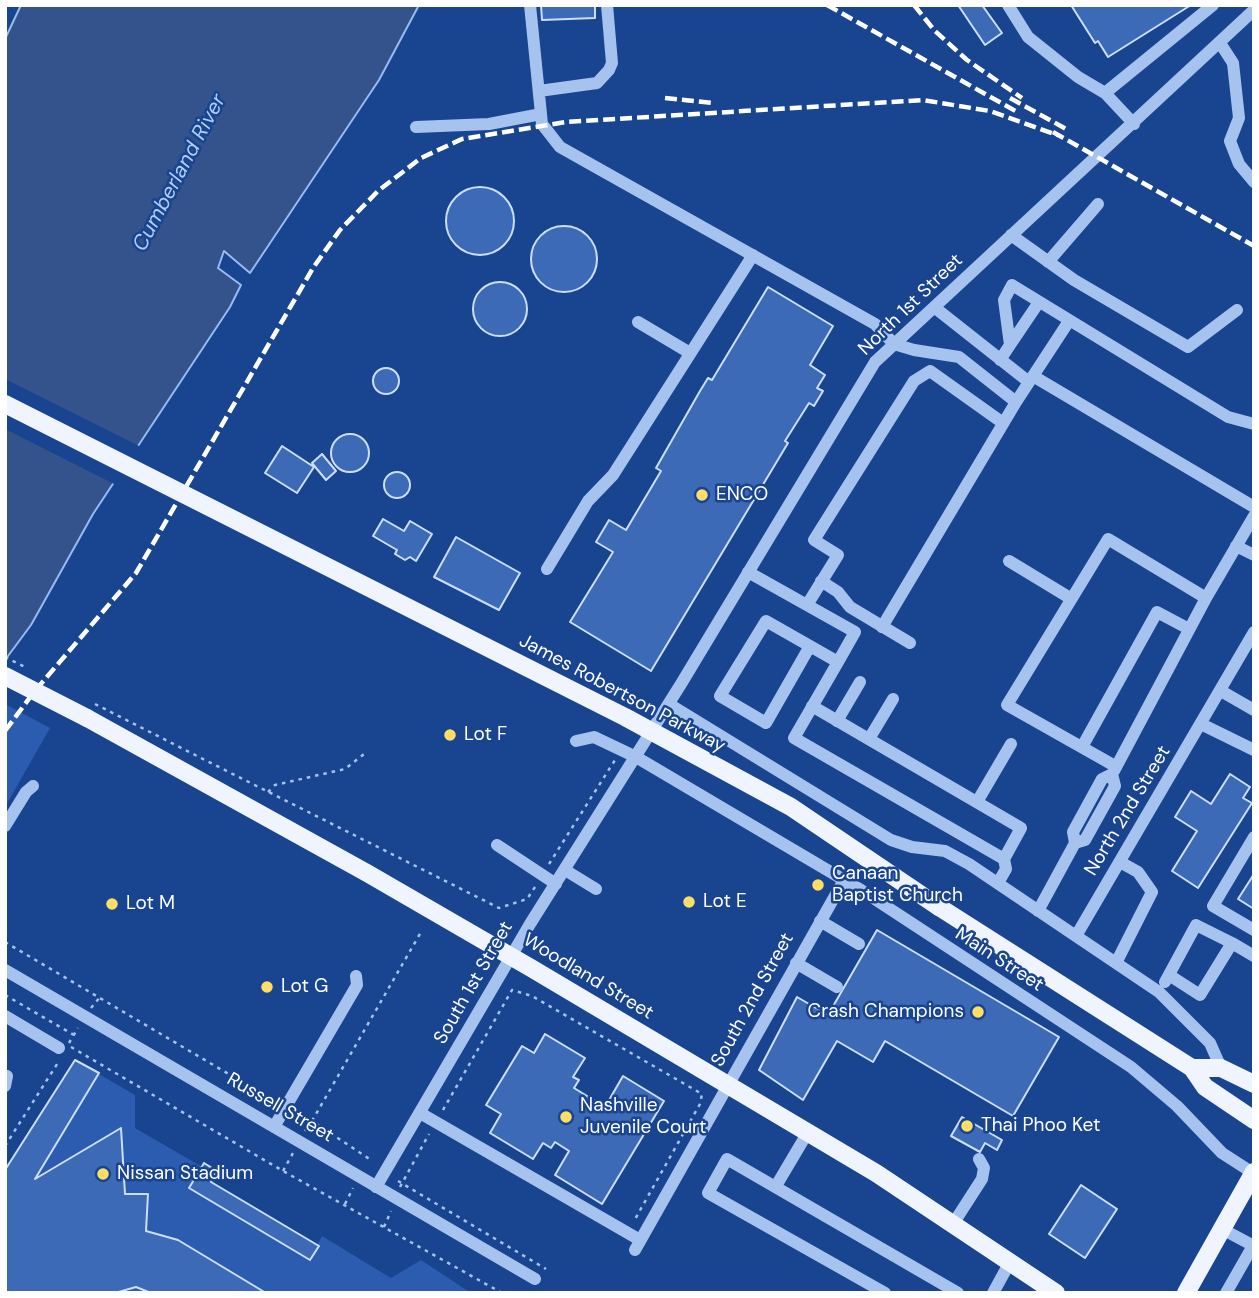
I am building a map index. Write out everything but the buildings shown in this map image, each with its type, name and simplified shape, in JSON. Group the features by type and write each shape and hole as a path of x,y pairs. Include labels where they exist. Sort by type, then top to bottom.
{"main road":[{"name":"James Robertson Parkway","path":"5,404 625,717 791,807 939,907 1192,1068 1205,1087 1254,1120"},
{"name":"Woodland Street","path":"5,676 89,710 512,956 808,1132 1056,1293"},
{"path":"1192,1068 1221,1068 1250,1079"},
{"path":"1186,1293 1224,1217 1254,1172"}],"street":[{"path":"530,5 542,124 560,147 875,324 894,344 959,357 1016,401"},
{"path":"539,91 597,83 609,70 612,63 607,5"},
{"path":"1008,5 1028,37 1078,77 1105,93 1134,124"},
{"path":"1105,93 1213,5"},
{"name":"North 1st Street","path":"654,729 875,362 1254,10"},
{"path":"1220,43 1233,63 1239,118 1230,141 1239,164 1254,183"},
{"path":"416,127 489,124 541,114"},
{"path":"1048,262 1098,204"},
{"path":"1011,235 1048,262 1188,346 1237,310"},
{"path":"547,569 588,501 613,475 753,255"},
{"path":"1010,345 1004,300 1012,285 1228,417 1254,424"},
{"path":"1000,360 1039,302"},
{"path":"934,307 1000,360 1254,507"},
{"path":"882,627 1016,401 1069,321"},
{"path":"638,322 690,353"},
{"path":"959,357 973,341"},
{"path":"807,605 838,555 814,540 914,380 930,372 1003,423"},
{"path":"1038,911 1075,843 1085,840 1115,786 1114,770 1206,598 1254,516"},
{"path":"1114,770 1082,747 1007,705 1108,539 1206,598"},
{"path":"1236,546 1254,555"},
{"path":"1009,561 1070,598"},
{"path":"748,572 855,632 794,738 1004,859"},
{"path":"821,582 838,592 849,607 910,643"},
{"path":"1082,747 1157,611 1189,629"},
{"path":"810,646 766,723 720,696 766,621 810,646 838,662"},
{"name":"North 2nd Street","path":"1076,936 1254,632"},
{"path":"837,721 860,682"},
{"path":"1221,691 1254,710"},
{"path":"869,740 893,699"},
{"path":"669,704 891,841 945,851 998,883 1159,992 1210,1043 1221,1068"},
{"path":"813,706 1021,828 1004,859 1006,869 998,883"},
{"path":"1201,724 1254,750"},
{"name":"South 1st Street","path":"376,1186 512,956 654,729"},
{"name":"Main Street","path":"576,741 594,737 636,757 844,880 1131,1068 1165,1094 1222,1153 1254,1172"},
{"path":"977,803 1011,744"},
{"path":"5,826 26,792 33,786"},
{"path":"1254,837 1213,906 1254,930"},
{"path":"497,845 556,884"},
{"path":"1116,963 1152,892 1138,872 1120,862"},
{"path":"565,870 596,889"},
{"name":"South 2nd Street","path":"628,1233 638,1245 844,880"},
{"path":"820,921 859,944"},
{"path":"1159,992 1196,925 1254,956"},
{"path":"1168,975 1200,995 1232,943"},
{"path":"796,962 837,987"},
{"name":"Russell Street","path":"5,970 536,1279"},
{"path":"274,1127 357,985 356,976"},
{"path":"5,1016 63,1050"},
{"path":"420,1113 628,1233"},
{"path":"776,1186 808,1132"},
{"path":"885,1293 708,1193 727,1159 958,1293"},
{"path":"953,1224 982,1179 984,1168 979,1159"},
{"path":"1224,1217 1253,1245 1226,1293"},
{"path":"993,1293 1010,1262"}],"path":[{"path":"5,657 30,670"},
{"path":"89,710 201,758 499,908 516,906 527,899 621,751"},
{"path":"268,792 275,785 345,769 364,754"},
{"path":"305,1131 421,932"},
{"path":"543,939 546,942 544,947"},
{"path":"5,942 312,1121 369,1160"},
{"path":"516,991 519,986"},
{"path":"546,1269 400,1182 512,989 532,996 702,1094 700,1104 628,1233"},
{"path":"5,995 74,1035"},
{"path":"5,1146 63,1050 502,1293"},
{"path":"283,1171 293,1153"},
{"path":"344,1205 353,1188"},
{"path":"384,1227 391,1210"}],"shaded area":[{"path":"5,704 50,728 5,807"},
{"name":"Nissan Stadium","path":"75,1060 135,1095 135,1128 204,1168 198,1178 316,1247 322,1236 391,1278 421,1260 471,1293 5,1293 5,1170"}],"water":[{"name":"Cumberland River","path":"21,5 419,5 379,80 250,273 224,251 218,268 241,285 230,307 93,514 31,625 5,660 5,39"}],"pier":[{"path":"5,379 141,447 116,485 5,429"}],"railway":[{"path":"827,5 1019,113"},
{"path":"914,5 935,31 967,60 1022,98"},
{"path":"665,98 714,103"},
{"path":"1010,98 1068,130"},
{"path":"5,731 34,692 136,573 313,268 340,230 378,191 421,158 462,139 566,122 923,100 990,111 1060,136"},
{"path":"1053,132 1254,246"}],"place":[{"name":"ENCO","path":"702,495"},
{"name":"Lot F","path":"450,735"},
{"name":"Canaan Baptist Church","path":"818,885"},
{"name":"Lot E","path":"689,902"},
{"name":"Lot M","path":"112,904"},
{"name":"Lot G","path":"267,987"},
{"name":"Crash Champions","path":"978,1012"},
{"name":"Nashville Juvenile Court","path":"566,1117"},
{"name":"Thai Phoo Ket","path":"967,1126"},
{"name":"Nissan Stadium","path":"103,1174"}]}
